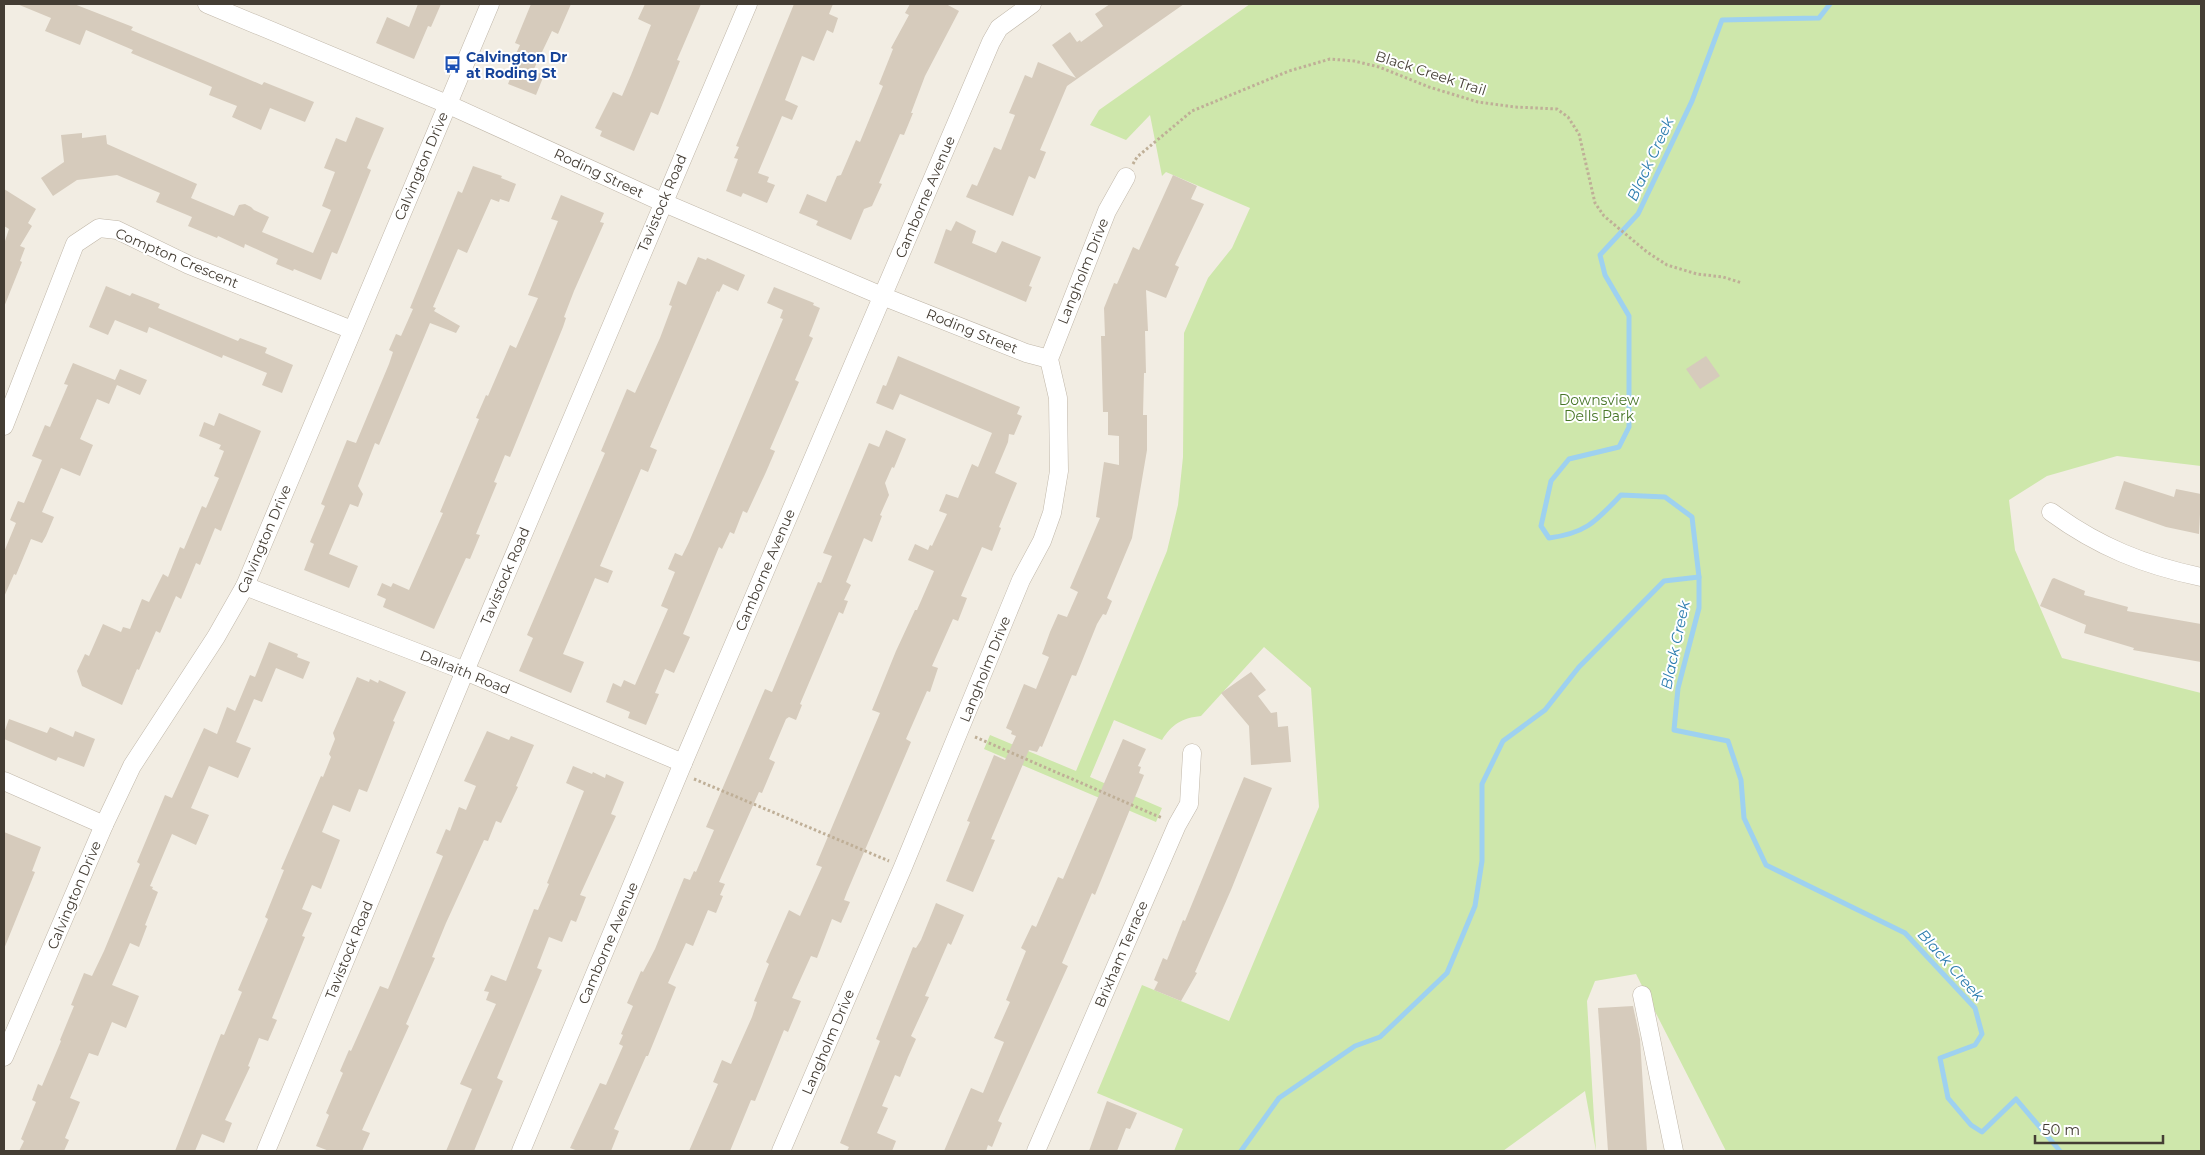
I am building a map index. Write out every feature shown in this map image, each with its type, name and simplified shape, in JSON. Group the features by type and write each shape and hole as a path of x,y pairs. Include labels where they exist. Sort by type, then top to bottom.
{"street":[{"name":"Calvington Drive","path":"5,1048 132,766 216,637 245,586 490,4"},
{"name":"Tavistock Road","path":"266,1151 662,202 748,4"},
{"name":"Camborne Avenue","path":"521,1151 681,768 991,42 1000,28 1032,4"},
{"name":"Roding Street","path":"218,6 447,104 662,202 882,296 1026,353 1049,359"},
{"name":"Langholm Drive","path":"781,1151 903,867 1021,580 1042,541 1052,513 1059,471 1058,398 1049,359 1106,211 1126,177"},
{"name":"Compton Crescent","path":"4,426 75,244 99,228 117,230 188,265 352,330"},
{"path":"2052,512 2076,531 2123,555 2138,561 2201,576"},
{"name":"Dalraith Road","path":"245,586 465,671 681,768"},
{"name":"Brixham Terrace","path":"1036,1151 1177,825 1189,804 1192,753"},
{"path":"4,781 104,825"},
{"path":"1642,995 1674,1151"}],"path":[{"name":"Black Creek Trail","path":"1137,157 1192,111 1289,70 1330,59 1354,61 1478,102 1515,107 1557,109 1568,117 1578,134 1595,203 1604,216 1647,252 1675,267 1697,274 1723,276 1742,283"},
{"path":"960,730 1177,825"},
{"path":"681,768 903,867"}],"green space":[{"name":"Downsview Dells Park","path":"1250,4 2201,4 2201,466 2117,456 2047,476 2009,500 2015,550 2062,658 2201,693 2201,1151 1726,1151 1636,974 1595,981 1587,1001 1596,1151 1585,1091 1503,1151 1174,1151 1183,1129 1097,1093 1142,985 1229,1021 1319,807 1311,688 1264,647 1201,716 1188,718 1178,723 1162,740 1114,720 1090,777 1162,808 1156,822 984,749 990,735 1076,771 1167,551 1178,505 1183,457 1184,333 1208,278 1232,248 1250,208 1166,172 1162,176 1150,115 1126,140 1090,125 1099,110"}],"building":[{"path":"17,4 74,4 133,27 131,30 262,85 264,82 314,102 305,122 270,108 261,130 232,117 237,106 209,95 212,87 131,53 133,50 86,30 80,45 45,31 51,18"},
{"path":"418,4 441,4 431,27 428,26 414,59 376,43 387,17 409,27"},
{"path":"531,4 571,4 558,34 552,31 533,71 544,75 536,95 508,84 518,59 514,58 520,45 515,43"},
{"path":"645,4 701,4 677,60 680,61 658,115 651,112 634,151 600,136 602,131 595,128 613,92 622,96 631,75 651,25 638,19"},
{"path":"794,4 833,4 829,14 838,18 833,33 827,30 814,61 802,56 785,100 798,106 792,120 782,116 758,173 769,177 767,182 775,185 767,203 743,193 741,197 726,191 738,159 734,158 739,147 736,146"},
{"path":"910,4 946,4 959,11 925,76 911,113 913,113 904,135 900,134 879,183 882,184 872,206 864,209 851,240 816,225 818,221 799,213 807,194 826,202 837,176 841,175 856,140 860,142 883,86 879,84 893,49 891,48 909,15 905,13"},
{"path":"1110,4 1184,4 1067,86 1040,150 1046,152 1035,179 1029,176 1013,216 966,197 972,184 977,186 994,147 1001,150 1015,115 1009,113 1025,75 1032,78 1038,62 1076,78 1052,45 1070,32 1077,42 1080,40 1081,42 1103,26 1095,14"},
{"path":"356,117 384,128 367,168 371,170 337,254 332,252 321,280 276,264 278,259 245,244 244,248 218,236 217,238 188,226 192,217 156,202 160,193 117,175 77,180 53,196 41,178 64,162 61,135 82,133 82,138 106,135 107,144 197,184 191,198 234,216 239,205 245,204 269,217 262,232 313,253 331,210 322,206 335,172 324,168 336,138 346,142"},
{"path":"473,166 502,176 501,178 516,184 509,202 500,199 499,202 491,199 467,253 458,249 433,307 436,308 434,311 460,326 456,333 430,323 379,445 375,443 358,486 363,494 358,507 350,504 329,554 358,566 349,588 304,570 314,544 310,542 325,506 321,504 347,440 356,443 389,364 393,352 389,350 396,334 401,336 413,309 410,308 458,191 462,193"},
{"path":"1173,175 1197,186 1191,199 1204,204 1175,265 1179,267 1166,298 1146,290 1148,331 1145,331 1146,373 1144,373 1143,415 1147,415 1147,450 1132,538 1107,598 1112,601 1106,615 1103,614 1097,624 1076,676 1072,675 1042,747 1040,746 1037,752 1029,750 991,839 995,840 973,892 946,881 970,822 967,821 994,755 1005,760 1016,736 1011,734 1012,731 1006,728 1024,684 1036,689 1049,657 1042,654 1050,632 1058,614 1067,617 1078,592 1070,588 1100,518 1096,517 1104,462 1119,465 1119,436 1108,435 1108,412 1103,412 1101,336 1105,336 1104,308 1114,283 1117,284 1133,247 1139,250"},
{"path":"4,189 36,209 28,223 32,226 20,246 25,248 20,261 22,262 4,307 4,244 9,229 4,226"},
{"path":"561,195 604,213 600,222 604,223 574,291 564,317 566,318 563,327 510,457 505,455 494,482 497,483 476,534 480,535 470,559 466,558 434,629 383,607 386,599 377,595 382,583 391,587 393,583 409,590 443,513 440,512 479,419 476,418 486,395 488,396 510,345 516,348 538,298 528,295 558,221 551,219"},
{"path":"956,221 976,231 972,243 996,253 1002,241 1041,257 1029,286 1032,287 1026,302 934,263 946,229 951,231"},
{"path":"698,257 706,260 707,258 745,275 738,291 723,284 719,292 717,291 650,447 657,450 648,472 641,469 600,566 613,571 608,583 595,578 563,654 584,662 571,693 519,671 533,638 527,635 605,453 601,451 627,389 635,393 660,338 672,306 669,305 678,281 686,285"},
{"path":"106,286 130,296 132,293 160,304 158,308 238,341 240,338 267,348 265,353 293,365 282,393 262,385 267,373 223,355 222,358 149,327 147,333 115,320 108,335 89,327"},
{"path":"774,287 814,303 813,305 820,308 809,336 813,338 795,380 799,382 770,449 775,451 766,472 747,513 743,511 734,534 730,532 722,549 719,547 683,634 690,637 674,673 665,669 655,693 659,694 646,725 628,718 630,712 606,702 613,683 621,687 624,680 635,685 668,609 661,606 675,572 668,569 675,553 682,556 689,542 783,319 780,318 783,310 767,303"},
{"path":"898,356 1020,407 1017,414 1022,416 1014,435 1009,434 1008,442 995,473 1017,483 999,527 1001,528 992,551 982,547 961,596 967,598 958,621 953,619 932,666 938,668 930,692 927,691 906,739 911,742 847,892 844,900 850,902 841,923 832,919 817,958 811,956 792,998 801,1001 788,1032 784,1030 755,1101 751,1100 730,1151 689,1151 718,1084 713,1082 722,1060 731,1064 752,1017 757,1002 754,1001 769,964 766,962 789,910 800,916 822,867 816,865 880,713 872,710 896,651 934,571 908,560 915,544 928,550 930,545 932,546 947,514 939,511 946,494 958,498 972,464 978,467 992,433 900,394 893,410 876,403 883,385 886,386"},
{"path":"1706,356 1720,376 1700,389 1686,369"},
{"path":"73,363 115,380 120,369 147,380 140,395 117,385 109,404 97,399 80,439 93,445 80,476 61,468 42,512 54,517 46,536 42,543 31,539 16,575 14,574 4,597 4,552 16,523 10,520 18,501 24,503 42,460 32,456 45,425 50,427 68,385 64,384"},
{"path":"219,413 261,431 221,531 215,528 200,565 196,563 181,599 176,596 160,633 156,631 122,705 82,686 77,671 85,654 89,656 103,624 121,632 123,627 130,629 142,599 149,602 163,574 168,577 180,547 184,549 202,506 206,508 219,478 214,476 224,451 219,449 221,445 199,436 204,422 214,426"},
{"path":"886,430 906,439 894,468 892,467 885,483 889,495 880,515 882,516 872,542 864,538 846,582 851,585 844,600 848,601 843,614 839,612 800,704 802,705 796,720 789,717 786,719 769,759 775,762 762,793 759,792 719,882 725,884 720,895 723,896 716,913 708,910 693,946 686,943 668,983 676,987 648,1056 646,1056 614,1129 619,1131 611,1151 578,1151 570,1148 600,1083 606,1085 623,1046 619,1044 623,1035 621,1034 633,1006 627,1003 641,971 643,972 655,949 684,878 690,880 694,871 696,872 714,830 706,827 765,689 772,692 818,582 821,583 832,556 823,553 869,443 879,447"},
{"path":"2124,481 2174,497 2176,489 2201,494 2199,534 2166,527 2115,509"},
{"path":"2054,578 2085,591 2084,595 2128,607 2127,611 2201,624 2201,662 2133,650 2134,648 2084,633 2086,625 2040,606"},
{"path":"269,642 298,654 297,657 310,662 303,679 276,668 262,702 254,699 236,742 251,748 238,778 209,766 191,808 209,815 196,845 172,834 150,886 158,892 145,925 147,926 139,947 130,943 112,985 139,996 126,1028 112,1022 98,1056 89,1053 70,1098 80,1102 65,1138 69,1140 64,1151 19,1151 24,1141 21,1139 36,1102 32,1100 38,1084 42,1086 61,1041 74,1006 71,1005 84,973 92,976 104,951 140,864 137,862 165,795 172,798 204,728 217,734 227,707 235,711 250,675 255,677"},
{"path":"1251,672 1266,690 1258,696 1271,713 1277,712 1278,727 1288,726 1291,762 1251,765 1249,726 1221,693"},
{"path":"357,677 369,682 370,679 378,683 379,680 406,692 393,721 395,722 367,792 359,789 350,812 333,805 322,832 340,840 321,889 312,885 302,909 312,913 302,936 305,937 272,1018 277,1020 268,1041 259,1038 248,1066 250,1067 225,1120 232,1123 224,1143 202,1134 195,1151 175,1151 221,1034 224,1035 242,992 238,990 268,919 265,917 284,870 281,869 331,757 329,754 335,739 333,733"},
{"path":"9,719 47,733 50,727 73,737 75,731 95,739 84,767 58,757 56,761 4,739"},
{"path":"487,731 509,740 511,736 534,745 516,786 518,787 501,823 496,821 488,841 484,840 446,923 432,957 435,958 406,1024 409,1026 362,1130 370,1133 362,1151 329,1151 316,1146 329,1115 326,1113 343,1073 340,1071 349,1050 351,1051 380,986 388,989 443,856 436,853 446,829 450,831 459,807 466,810 476,786 464,781"},
{"path":"1123,739 1146,749 1138,766 1141,767 1139,773 1144,775 1095,895 1092,893 1062,963 1068,966 998,1121 1002,1123 992,1147 988,1145 986,1151 944,1151 971,1088 983,1093 1004,1042 994,1038 1010,1002 1006,1000 1026,951 1021,948 1032,925 1036,927 1058,877 1063,879"},
{"path":"573,766 605,778 606,774 624,782 611,814 616,816 580,895 586,897 576,922 571,920 562,942 549,937 537,968 542,970 497,1078 503,1081 474,1151 446,1151 472,1089 460,1084 496,1004 486,1000 489,992 484,991 491,975 506,981 534,909 538,910 549,884 547,883 584,791 566,783"},
{"path":"1244,777 1272,788 1231,890 1195,972 1197,973 1181,1001 1154,990 1158,982 1154,980 1163,958 1167,960 1183,920 1185,921"},
{"path":"4,832 41,847 32,871 35,872 4,949"},
{"path":"936,903 964,915 951,945 948,943 925,996 929,997 911,1036 916,1039 900,1077 895,1075 882,1106 888,1108 877,1133 896,1141 892,1151 847,1151 849,1147 840,1143 880,1041 876,1039 913,947 916,948 921,940"},
{"path":"1633,1006 1640,1039 1647,1151 1608,1151 1598,1008"},
{"path":"1107,1101 1137,1113 1130,1129 1126,1128 1117,1151 1089,1151"}],"waterway":[{"name":"Black Creek","path":"1830,4 1819,18 1722,20 1692,101 1638,214 1600,255 1605,275 1629,316 1629,427 1619,447 1569,459 1551,481 1541,526 1549,538 1573,533 1597,519 1621,495 1665,497 1692,517 1699,577 1699,608 1678,688 1674,730 1728,741 1741,780 1744,818 1766,865 1905,933 1975,1008 1982,1034 1975,1045 1940,1058 1948,1098 1971,1125 1982,1132 2016,1099 2060,1151"},
{"path":"1241,1151 1279,1098 1355,1046 1380,1037 1447,973 1475,906 1482,861 1482,784 1503,741 1545,710 1579,667 1664,581 1699,577"}],"place":[{"name":"Calvington Dr at Roding St","path":"452,65"}]}
